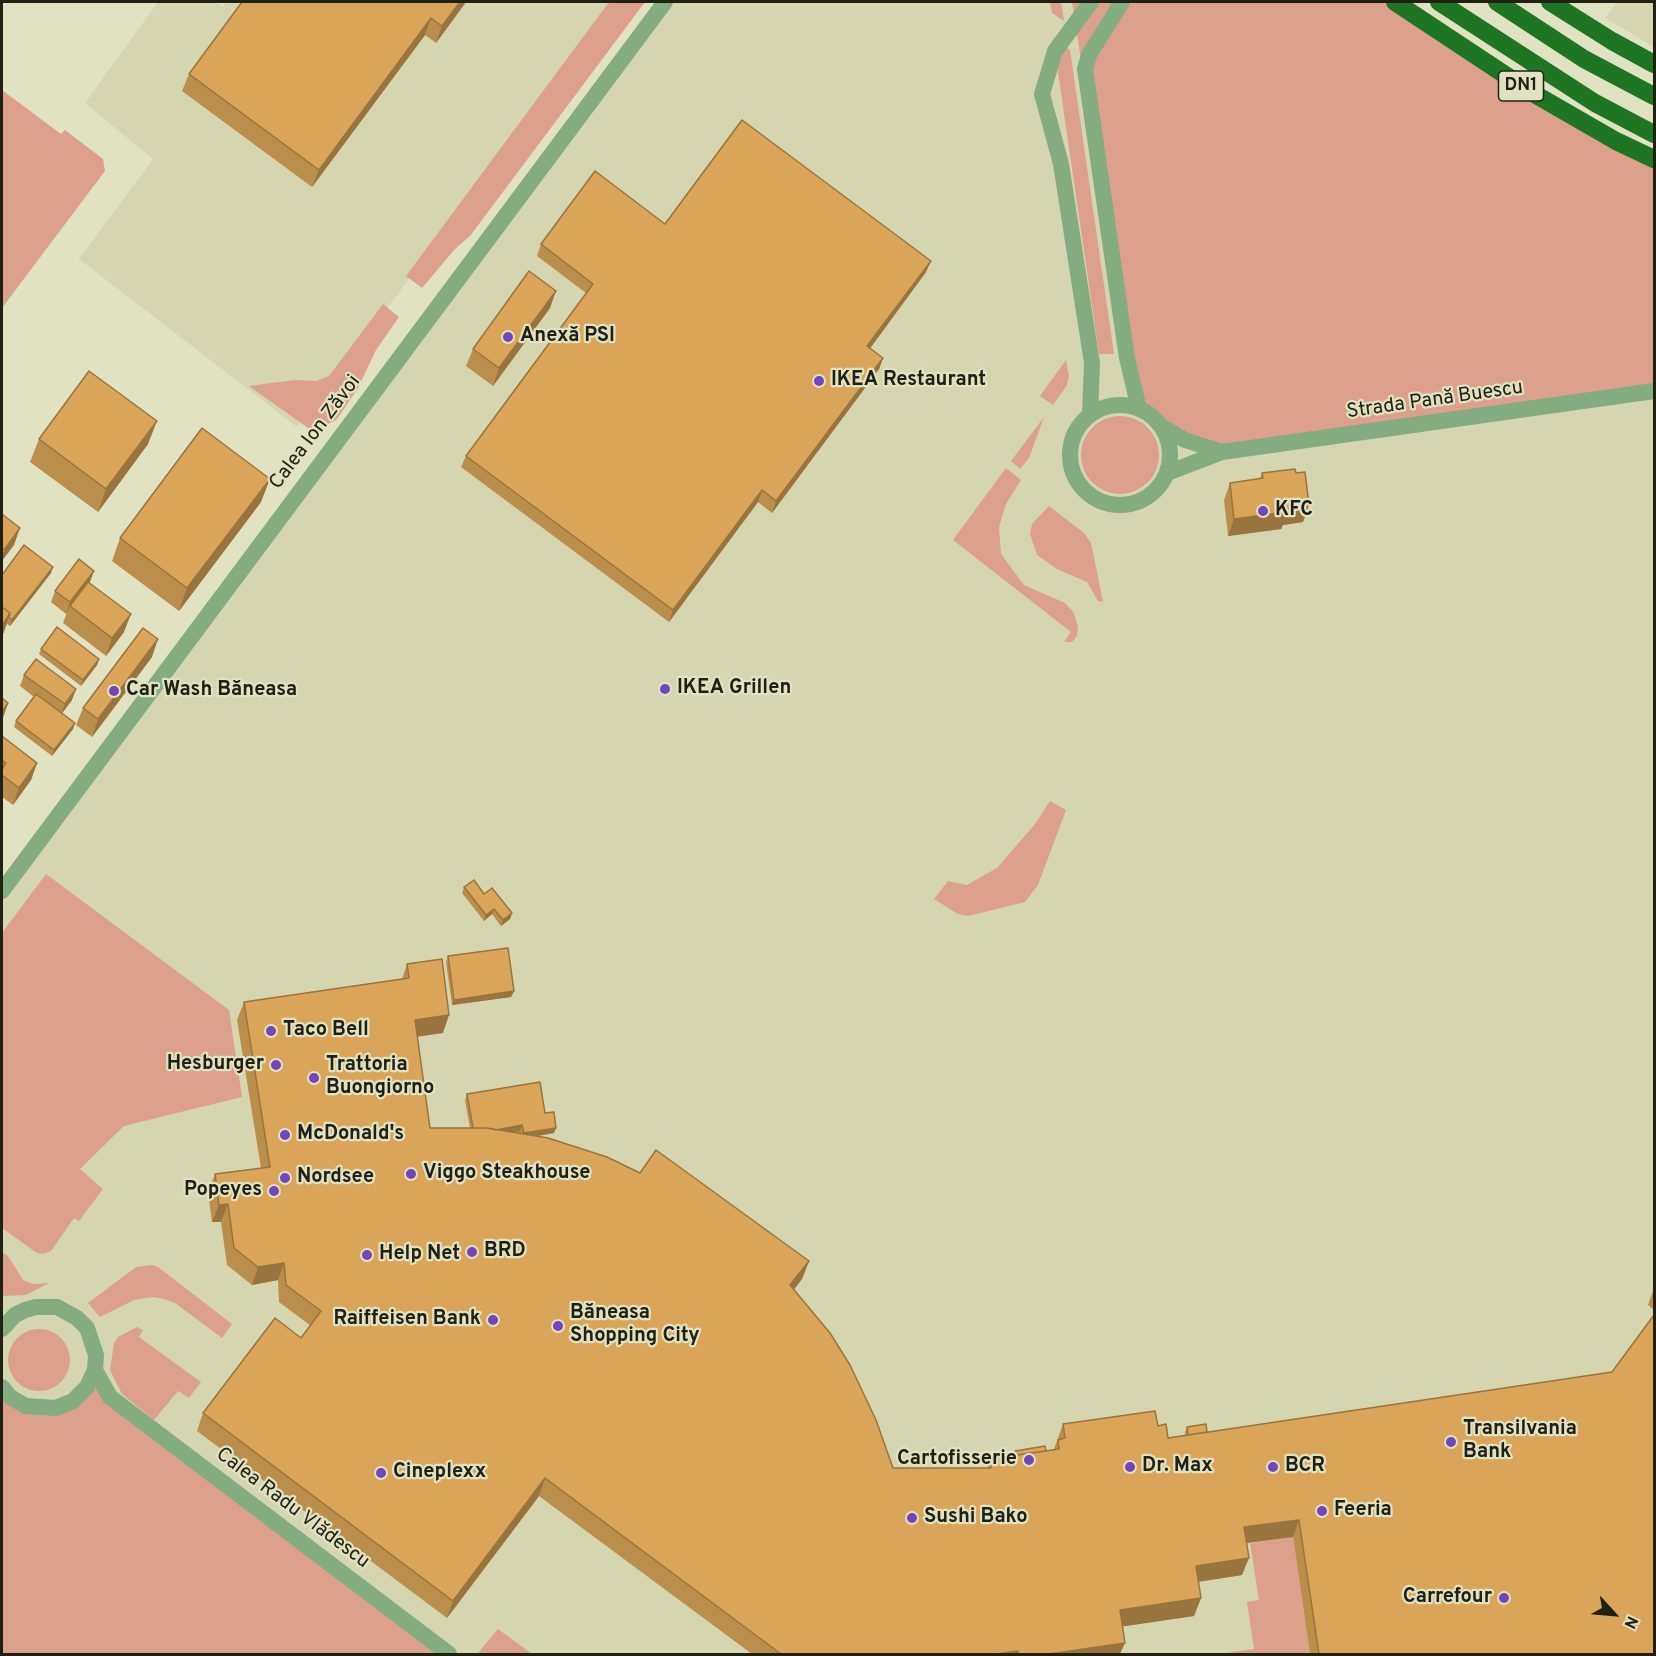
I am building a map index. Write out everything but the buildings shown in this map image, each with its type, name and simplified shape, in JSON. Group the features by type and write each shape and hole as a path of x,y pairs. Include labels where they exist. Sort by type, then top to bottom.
{"highway":[{"name":"DN1","path":"1395,2 1531,92 1616,141 1654,159"},
{"name":"DN1","path":"1439,2 1594,103 1654,134"},
{"path":"1497,2 1584,59 1654,96"},
{"path":"1550,2 1654,64"}],"street":[{"name":"Calea Ion Zăvoi","path":"2,891 665,2"},
{"path":"1090,416 1093,382 1088,340 1061,164 1042,94 1055,51 1091,2"},
{"path":"1122,2 1089,55 1085,69 1127,358 1139,409"},
{"name":"Strada Pană Buescu","path":"1167,473 1222,452 1654,391"},
{"path":"1111,406 1139,409 1162,427 1170,457 1167,473 1161,484 1142,500 1117,505 1095,499 1081,488 1074,476 1070,459 1074,436 1090,416 1111,406"},
{"name":"Strada Pană Buescu","path":"1162,427 1185,440 1222,452"},
{"path":"2,1329 8,1314 36,1307 48,1306 64,1310 77,1318 93,1341 94,1370 80,1395"},
{"name":"Calea Radu Vlădescu","path":"94,1370 110,1397 449,1654"},
{"path":"2,1387 17,1402 36,1409 56,1408 80,1395 110,1397"}],"shaded area":[{"path":"158,2 215,2 223,7 226,2 619,2 297,427 79,259 153,159 85,103"},
{"path":"609,2 645,2 470,236 455,249 422,288 406,276"},
{"path":"665,2 1395,2 1654,159 1654,1654 449,1654 46,1410 2,1387 2,891"},
{"path":"1050,2 1061,2 1064,21 1052,13"},
{"path":"1072,2 1395,2 1654,159 1654,391 1222,452 1162,427 1139,409 1127,358"},
{"path":"1617,2 1654,2 1654,47 1605,18"},
{"path":"1053,38 1070,50 1114,354 1099,354"},
{"path":"2,90 61,134 65,130 103,159 105,171 2,308"},
{"path":"383,304 399,317 376,350 358,388 337,419 323,427 308,428 249,386 295,380 316,381 329,376"},
{"path":"1066,360 1069,376 1067,385 1053,405 1040,396"},
{"path":"1112,416 1128,416 1142,422 1153,433 1159,447 1159,463 1153,477 1142,488 1128,494 1112,494 1098,488 1087,477 1081,463 1081,447 1087,433 1098,422"},
{"path":"1044,417 1029,458 1020,469 1011,461"},
{"path":"1006,468 1021,480 1006,504 999,527 1001,554 1024,585 1065,603 1074,613 1078,628 1077,636 1072,642 1064,642 1071,632 953,540"},
{"path":"1049,506 1084,533 1091,543 1103,602 1098,601 1087,582 1057,569 1037,555 1030,534 1032,524"},
{"path":"1050,801 1066,810 1038,885 1025,902 968,916 958,914 934,899 948,881 967,885 997,868 1035,824"},
{"path":"46,874 229,1010 242,1097 124,1126 80,1169 103,1189 79,1221 74,1218 51,1251 43,1254 37,1253 2,1228 2,933"},
{"path":"2,1252 8,1256 23,1280 33,1284 49,1283 26,1295 2,1296"},
{"path":"152,1265 158,1267 232,1324 222,1338 175,1303 164,1299 153,1297 134,1300 100,1317 88,1303 136,1267"},
{"path":"137,1327 143,1330 139,1337 201,1382 189,1398 178,1391 154,1420 122,1394 110,1370 114,1343 118,1337"},
{"path":"33,1329 45,1329 61,1338 68,1348 70,1360 68,1372 61,1382 45,1391 33,1391 22,1386 13,1377 8,1366 8,1354 13,1343 22,1334"},
{"path":"91,1379 449,1654 2,1654 2,1384 46,1410"},
{"path":"1293,1537 1310,1654 1218,1654 1254,1649 1247,1602 1259,1600 1250,1543"},
{"path":"498,1629 532,1654 478,1653"}],"place":[{"name":"Anexă PSI","path":"508,337"},
{"name":"IKEA Restaurant","path":"819,381"},
{"name":"KFC","path":"1263,511"},
{"name":"IKEA Grillen","path":"665,689"},
{"name":"Car Wash Băneasa","path":"114,691"},
{"name":"Taco Bell","path":"271,1031"},
{"name":"Hesburger","path":"276,1065"},
{"name":"Trattoria Buongiorno","path":"314,1078"},
{"name":"McDonald's","path":"285,1135"},
{"name":"Viggo Steakhouse","path":"411,1174"},
{"name":"Nordsee","path":"285,1178"},
{"name":"Popeyes","path":"274,1191"},
{"name":"BRD","path":"472,1252"},
{"name":"Help Net","path":"367,1255"},
{"name":"Raiffeisen Bank","path":"493,1320"},
{"name":"Băneasa Shopping City","path":"558,1326"},
{"name":"Transilvania Bank","path":"1451,1442"},
{"name":"Cartofisserie","path":"1029,1460"},
{"name":"Dr. Max","path":"1130,1467"},
{"name":"BCR","path":"1273,1467"},
{"name":"Cineplexx","path":"381,1473"},
{"name":"Feeria","path":"1322,1511"},
{"name":"Sushi Bako","path":"912,1518"},
{"name":"Carrefour","path":"1504,1598"}]}
